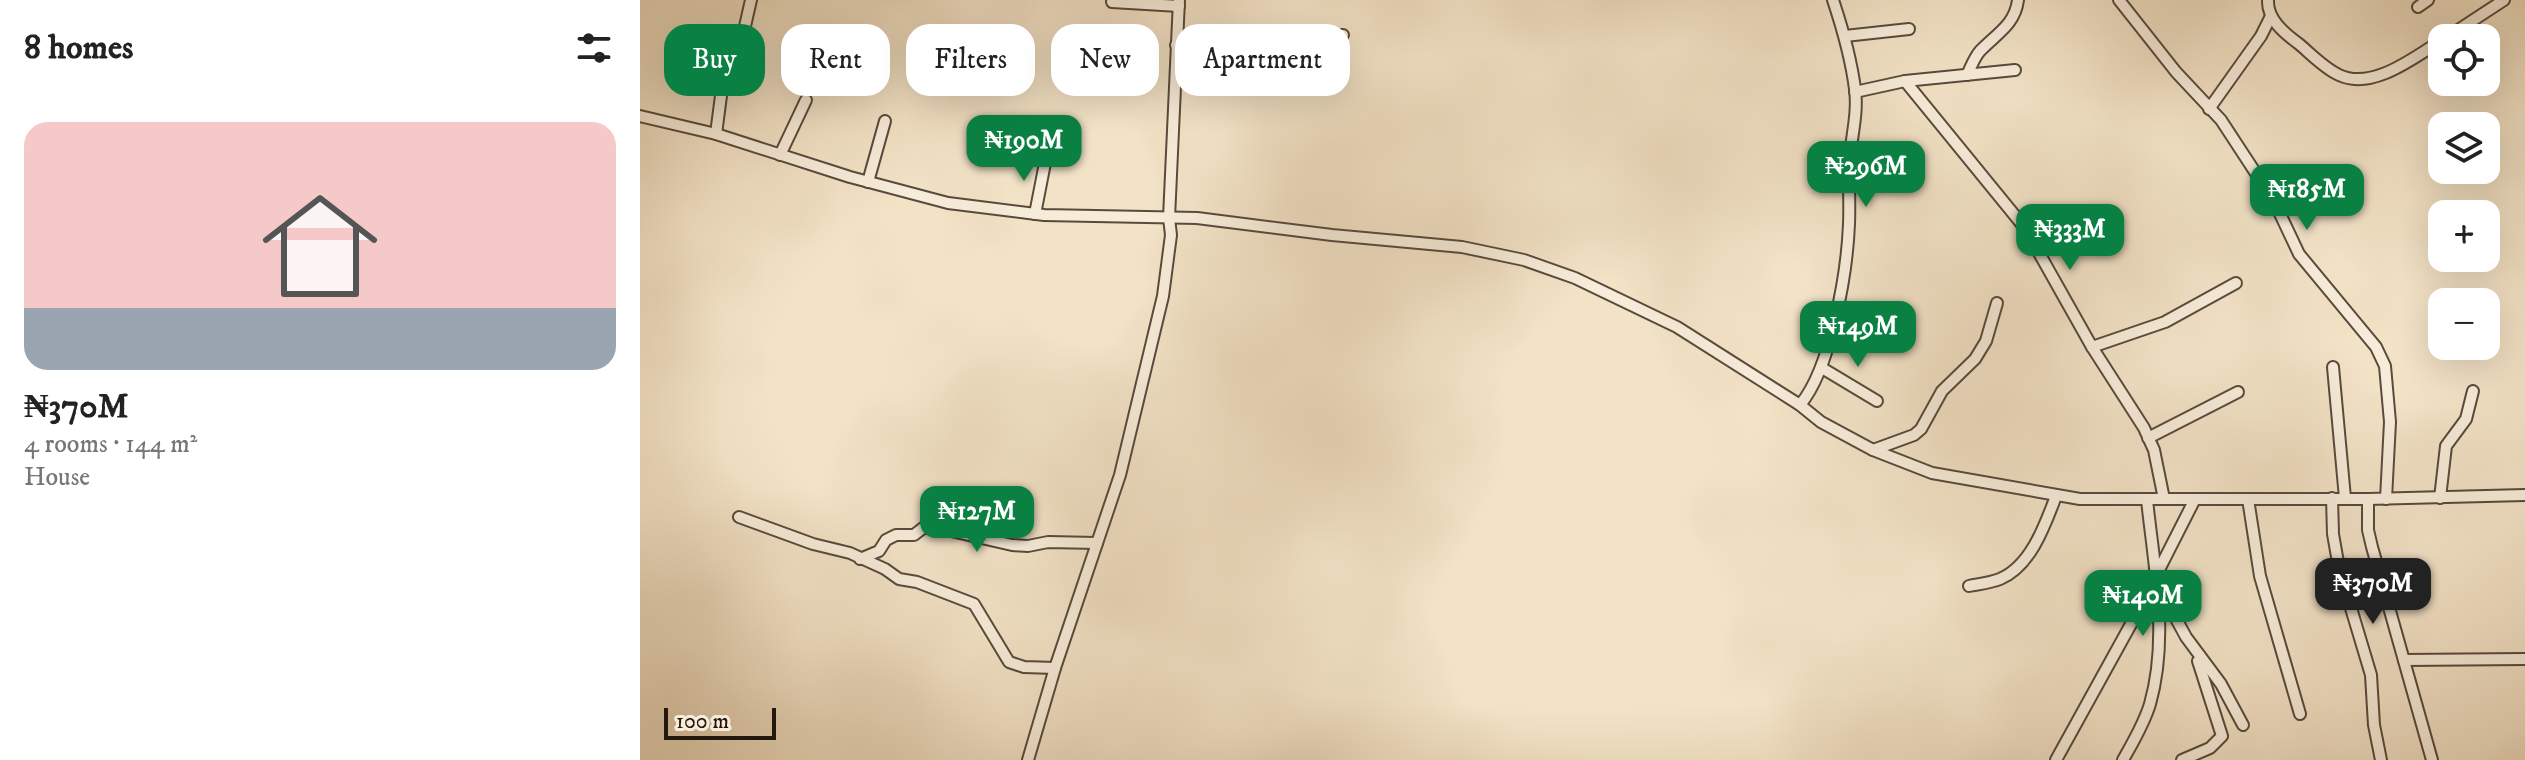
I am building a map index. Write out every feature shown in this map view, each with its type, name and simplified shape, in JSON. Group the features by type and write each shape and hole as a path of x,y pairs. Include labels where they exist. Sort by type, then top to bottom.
{"street":[{"path":"716,134 722,88 743,35 751,0"},
{"path":"1800,405 1822,368 1831,335 1849,225 1855,92 1845,36 1833,0"},
{"path":"1967,75 1976,54 2015,16 2018,0"},
{"path":"2268,0 2271,16 2281,29 2339,75 2353,79 2374,77 2428,48"},
{"path":"2418,7 2428,0"},
{"path":"2467,24 2504,0"},
{"path":"2125,1 2176,72 2221,120 2274,201 2299,254 2376,347 2385,366 2390,422 2386,499"},
{"path":"1112,2 1179,3 1178,24"},
{"path":"2209,109 2261,36 2271,16"},
{"path":"1845,36 1909,29"},
{"path":"1028,760 1055,668 1120,475 1163,296 1171,235 1169,218 1175,70"},
{"path":"1855,92 1905,81 2015,70"},
{"path":"1905,81 2025,228 2148,438 2154,450 2164,499"},
{"path":"780,155 806,100"},
{"path":"640,131 642,117 716,134 868,182 948,203 1035,214 1197,218 1462,247 1524,260 1575,278 1677,327 1800,405 1821,422 1873,450 1932,473 2056,496 2147,500 2525,495"},
{"path":"868,182 885,121"},
{"path":"1035,214 1046,158"},
{"path":"2092,347 2165,322 2236,283"},
{"path":"1873,450 1914,435 1921,429 1942,391 1975,359 1986,341 1997,303"},
{"path":"2333,367 2345,498"},
{"path":"1822,368 1877,401"},
{"path":"2440,498 2446,446 2466,419 2473,391"},
{"path":"2148,438 2238,392"},
{"path":"1969,586 2000,578 2013,571 2030,552 2056,496"},
{"path":"2332,498 2339,568 2371,675 2374,725 2381,760"},
{"path":"2056,760 2157,581 2195,499"},
{"path":"2248,499 2260,576 2300,714"},
{"path":"2368,499 2368,530 2372,547 2432,760"},
{"path":"2123,760 2150,703 2160,640 2157,581 2147,500"},
{"path":"739,517 813,544 850,553 899,579 917,582 974,604 1009,662 1024,667 1055,668"},
{"path":"860,559 879,551 886,540 896,535 914,535 923,528 938,528 1012,545 1097,543"},
{"path":"2157,581 2203,670 2222,736 2210,748 2182,760"},
{"path":"2186,637 2221,684 2243,725"},
{"path":"2404,660 2525,659"}]}
